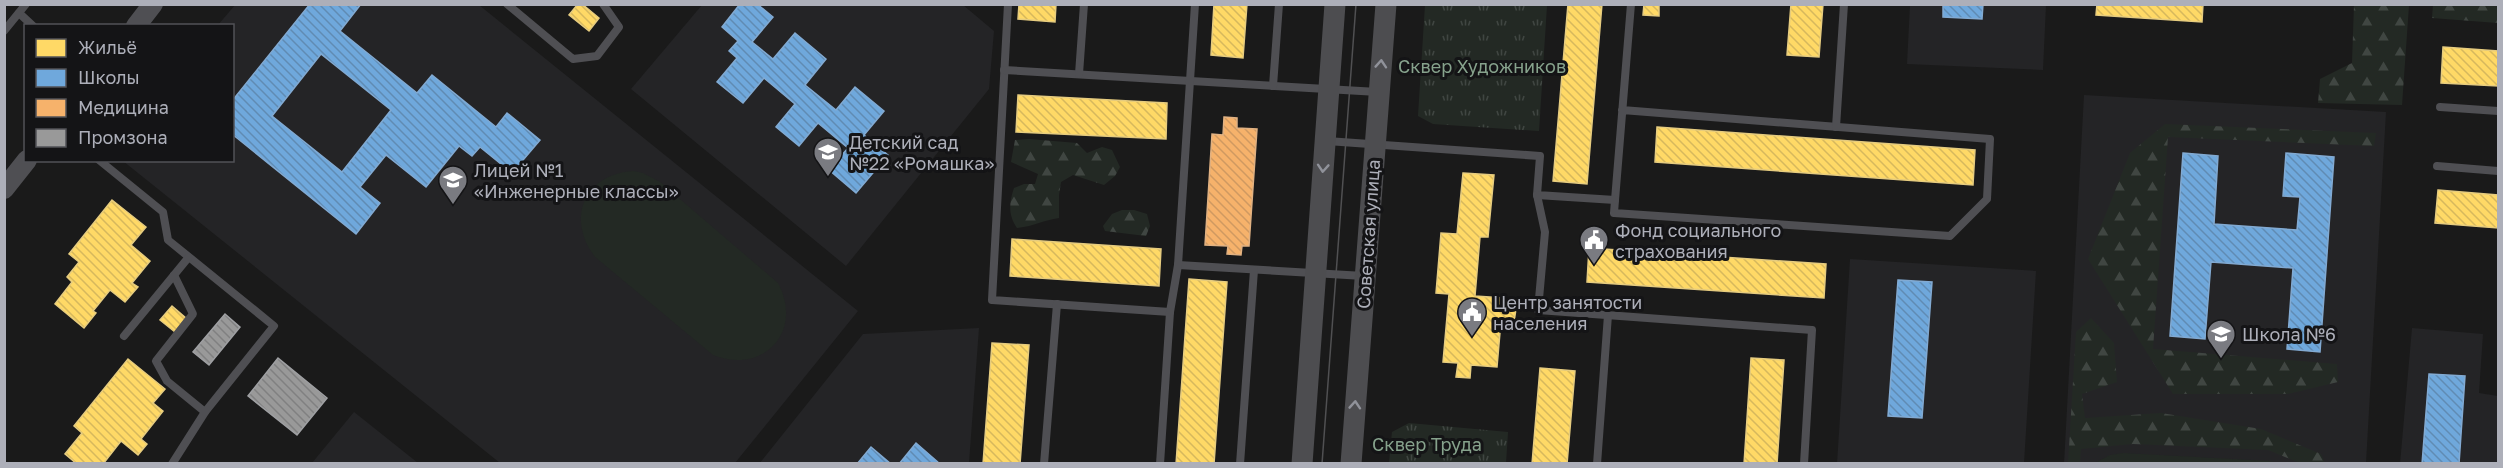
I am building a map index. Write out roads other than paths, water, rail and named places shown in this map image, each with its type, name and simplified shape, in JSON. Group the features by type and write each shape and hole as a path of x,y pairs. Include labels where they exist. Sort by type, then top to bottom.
{"main road":[{"path":"1302,464 1335,4"},
{"name":"Советская улица","path":"1351,464 1386,4"}],"street":[{"path":"138,24 153,4"},
{"path":"4,189 25,162"}],"lane":[{"path":"4,31 26,4"},
{"path":"507,4 573,59 597,56 619,27 603,4"},
{"path":"1008,4 992,300 1170,312"},
{"path":"1079,74 1084,4"},
{"path":"1160,464 1170,312 1178,265 1195,4"},
{"path":"1273,86 1279,4"},
{"path":"1622,110 1990,139 1987,200 1950,236 1614,213 1630,4"},
{"path":"1836,127 1844,4"},
{"path":"19,13 31,24"},
{"path":"1004,70 1379,92"},
{"path":"2440,107 2499,111"},
{"path":"1325,141 1540,156 1537,195 1545,232 1538,310 1812,330 1804,464"},
{"path":"101,162 163,212 168,240 274,326 205,412 172,464"},
{"path":"2437,166 2499,171"},
{"path":"1537,195 1615,200"},
{"path":"124,336 188,258"},
{"path":"1178,265 1365,276"},
{"path":"1240,464 1254,270"},
{"path":"174,275 194,314 156,361 168,381 205,412"},
{"path":"1044,464 1057,304"},
{"path":"1597,464 1608,315"}],"tram line":[{"path":"1322,464 1356,4"}],"place":[{"name":"Детский сад №22 «Ромашка»","path":"828,178"},
{"name":"Лицей №1 «Инженерные классы»","path":"453,206"},
{"name":"Фонд социального страхования","path":"1594,266"},
{"name":"Центр занятости населения","path":"1472,338"},
{"name":"Школа №6","path":"2221,360"}],"park label":[{"name":"Сквер Художников","path":"1482,66"},
{"name":"Сквер Труда","path":"1427,444"}]}
